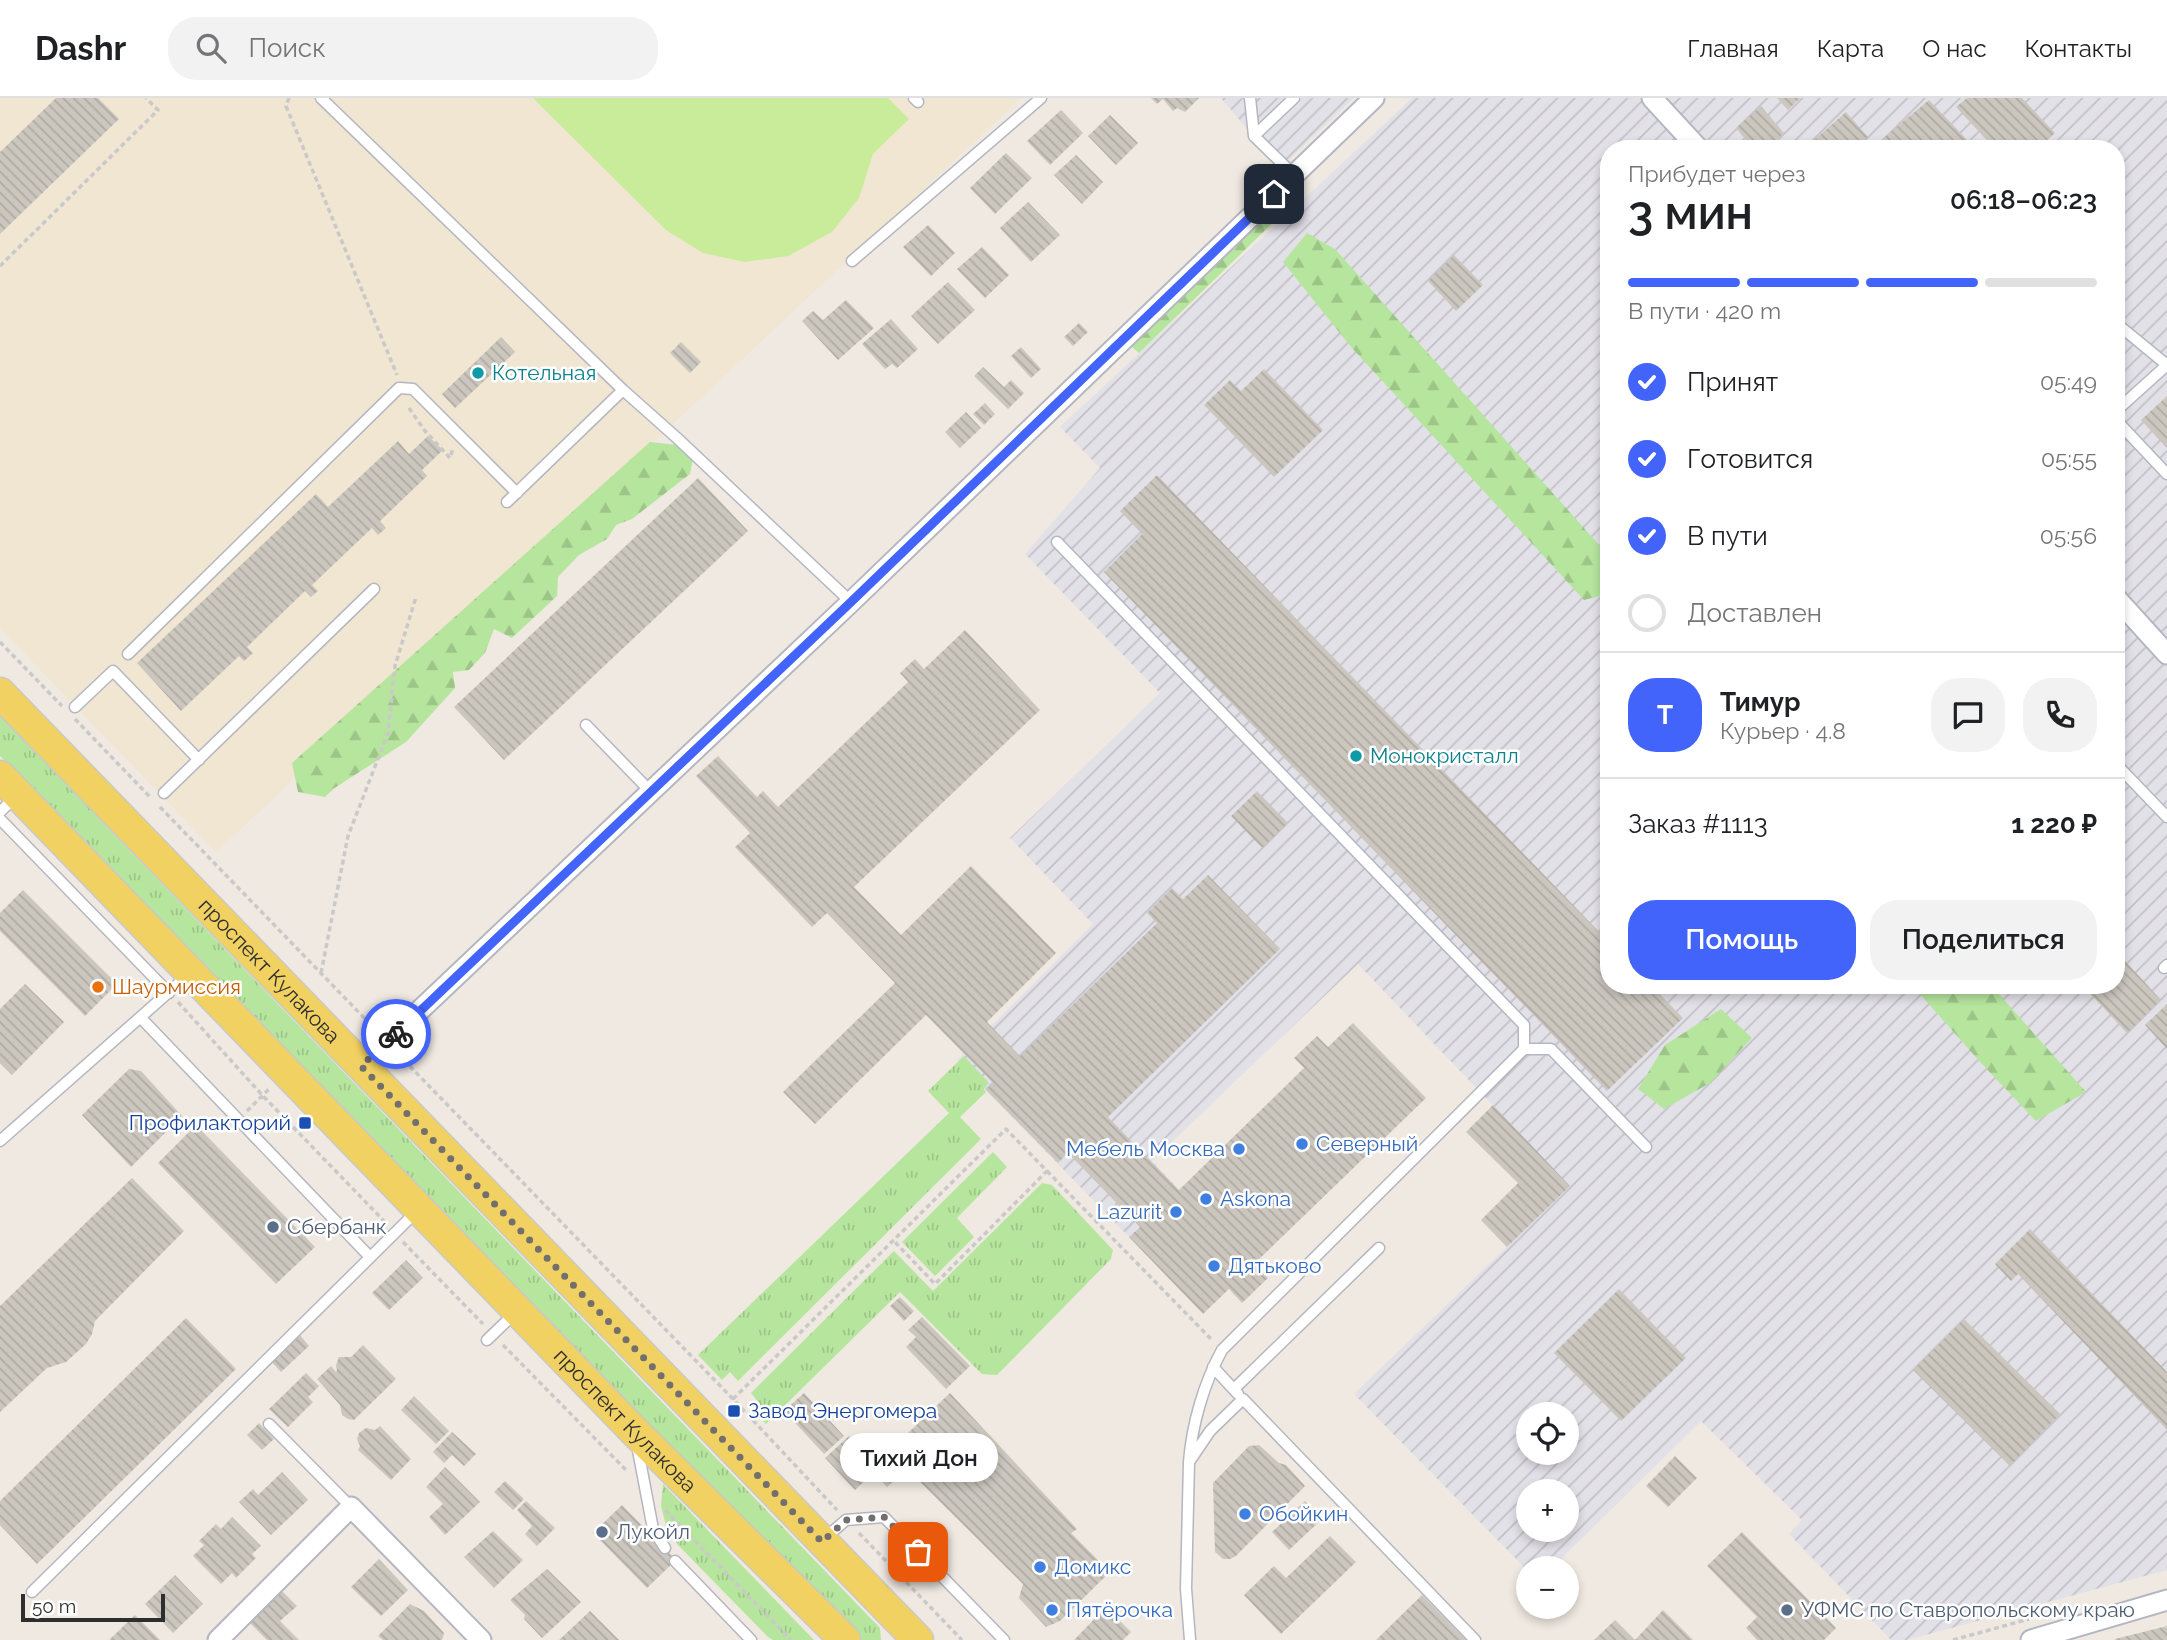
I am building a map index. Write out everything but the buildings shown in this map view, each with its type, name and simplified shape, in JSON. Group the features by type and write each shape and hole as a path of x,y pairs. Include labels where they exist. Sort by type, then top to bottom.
{"main road":[{"name":"проспект Кулакова","path":"0,693 918,1640"},
{"name":"проспект Кулакова","path":"6,794 180,983 419,1209 634,1431 845,1640"}],"street":[{"path":"361,1066 851,602 1374,98"},
{"path":"1652,98 1691,140"},
{"path":"2125,608 2167,654"},
{"path":"218,1640 351,1507 481,1640"},
{"path":"2031,1640 2167,1600"}],"lane":[{"path":"321,98 623,390 851,602"},
{"path":"852,261 1041,98"},
{"path":"1250,98 1254,136 1294,175"},
{"path":"1254,136 1294,98"},
{"path":"2125,330 2167,365 2125,403"},
{"path":"128,654 398,388 413,389 517,493"},
{"path":"507,502 623,390"},
{"path":"2125,430 2167,474"},
{"path":"1057,542 1524,1025 1524,1049"},
{"path":"164,793 374,589"},
{"path":"75,707 113,671 199,760"},
{"path":"586,725 650,792"},
{"path":"2125,773 2167,817"},
{"path":"0,819 180,983 0,1141"},
{"path":"141,1018 370,1257"},
{"path":"1190,1640 1186,1589 1190,1446 1213,1367 1222,1350 1524,1049 1551,1049 1646,1147"},
{"path":"32,1592 419,1209"},
{"path":"1234,1389 1379,1248"},
{"path":"490,1337 518,1311"},
{"path":"1213,1367 1475,1640"},
{"path":"1189,1462 1210,1431 1243,1399"},
{"path":"270,1424 351,1507"},
{"path":"634,1431 653,1530 665,1548"},
{"path":"822,1542 846,1520 884,1517 1004,1640"},
{"path":"675,1561 751,1640"}],"path":[{"path":"0,266 158,110 146,98"},
{"path":"289,98 286,106 399,380"},
{"path":"402,398 425,431 450,458 458,434"},
{"path":"321,974 348,836 388,733 395,666 416,597"},
{"path":"0,642 733,1399 962,1640"},
{"path":"180,983 263,1096 395,1233 490,1337 645,1489 791,1640"},
{"path":"733,1399 1006,1129 1222,1350"},
{"path":"893,1240 935,1284 1047,1171"},
{"path":"1973,1634 1975,1640"}],"shaded area":[{"path":"0,98 1021,98 216,852 0,628"},
{"path":"1221,98 1354,98 1280,168"},
{"path":"1412,98 2167,98 2167,1570 1907,1640 1891,1640 1789,1534 1802,1520 1701,1421 1579,1541 1579,1479 1516,1479 1516,1542 1578,1542 1564,1556 1516,1556 1516,1559 1354,1394 1570,1186 1358,964 1152,1161 1179,1190 1129,1237 957,1060 1093,924 1010,838 1160,693 1025,554 1100,468 1060,427"}],"green space":[{"path":"533,98 888,98 909,119 873,154 859,198 832,232 788,256 745,262 703,253 666,230"},
{"path":"1287,189 1299,190 1292,204 1139,353 1131,346"},
{"path":"1307,233 1335,249 1600,546 1600,596 1584,600 1351,347 1283,262"},
{"path":"650,442 678,445 693,459 690,474 632,519 616,525 607,539 579,555 558,577 557,596 512,638 494,629 485,653 469,670 453,672 455,688 406,742 333,789 325,797 298,792 292,763"},
{"path":"0,716 880,1628 881,1640 855,1640 0,756"},
{"path":"1920,994 1999,994 2086,1092 2036,1121"},
{"path":"1721,1009 1752,1038 1710,1083 1664,1109 1638,1089 1665,1045"},
{"path":"964,1056 989,1083 984,1089 986,1092 960,1117 981,1139 738,1381 730,1372 722,1380 698,1355 949,1113 928,1091"},
{"path":"993,1152 1007,1167 957,1218 974,1237 935,1276 902,1242"},
{"path":"1042,1183 1052,1185 1113,1250 1111,1259 997,1375 982,1374 900,1292 766,1424 753,1411 760,1404 751,1393 894,1251 933,1291"},
{"path":"663,1484 814,1640 773,1640 768,1637 678,1545 666,1525 661,1506"}],"way so far":[{"path":"396,1034 361,1066 822,1542 846,1520 884,1517 918,1552"}],"place":[{"name":"Котельная","path":"478,373"},
{"name":"Монокристалл","path":"1356,756"},
{"name":"Шаурмиссия","path":"98,987"},
{"name":"Профилакторий","path":"305,1123"},
{"name":"Северный","path":"1302,1144"},
{"name":"Мебель Москва","path":"1239,1149"},
{"name":"Askona","path":"1206,1199"},
{"name":"Lazurit","path":"1176,1212"},
{"name":"Сбербанк","path":"273,1227"},
{"name":"Дятьково","path":"1214,1266"},
{"name":"Завод Энергомера","path":"734,1411"},
{"name":"Обойкин","path":"1245,1514"},
{"name":"Лукойл","path":"602,1532"},
{"name":"Тихий Дон","path":"918,1552"},
{"name":"Домикс","path":"1040,1567"},
{"name":"Пятёрочка","path":"1052,1610"},
{"name":"УФМС по Ставропольскому краю","path":"1787,1610"}],"route":[{"path":"396,1034 851,602 1274,194"}]}
